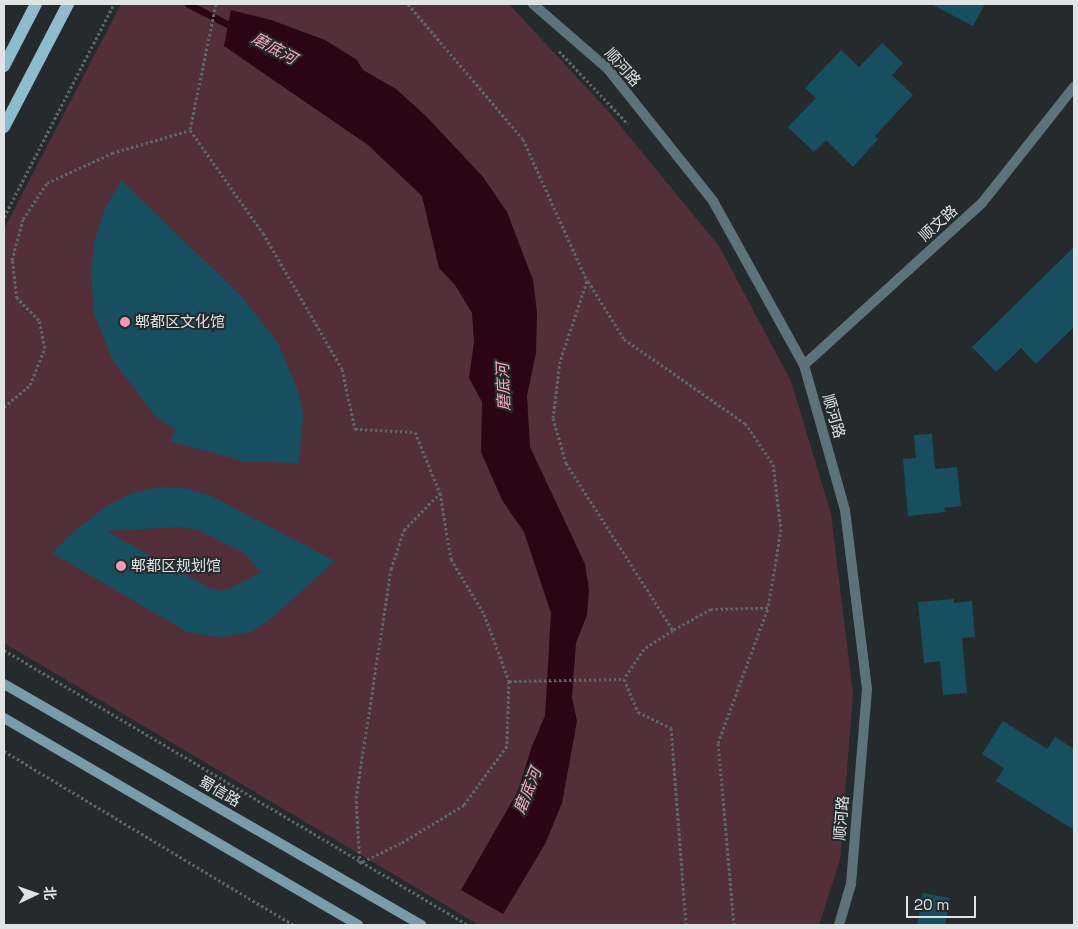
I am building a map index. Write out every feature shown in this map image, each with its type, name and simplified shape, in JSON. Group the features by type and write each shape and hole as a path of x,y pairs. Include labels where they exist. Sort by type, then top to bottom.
{"main road":[{"path":"4,66 36,4"},
{"path":"4,127 68,4"},
{"name":"蜀信路","path":"4,684 422,925"},
{"path":"4,718 358,925"}],"street":[{"name":"顺河路","path":"533,4 607,68 713,201 804,365 845,510 867,690 851,884 839,925"},
{"name":"顺文路","path":"804,365 982,203 1074,86"}],"path":[{"path":"4,216 114,4"},
{"path":"216,4 190,130 263,233 342,369 355,429 414,432 440,493 451,559 484,614 509,681 507,746 464,805 401,843 360,863"},
{"path":"408,4 523,139 587,281 624,339 745,423 773,464 781,528 768,608 718,743 734,925"},
{"path":"553,45 632,129"},
{"path":"4,407 30,385 45,348 39,320 17,298 12,260 23,219 47,183 112,153 190,130"},
{"path":"587,281 560,361 553,418 566,463 673,630"},
{"path":"360,863 356,798 392,569 404,530 440,493"},
{"path":"624,679 644,649 711,609 768,608"},
{"path":"4,650 360,863 468,925"},
{"path":"509,681 624,679"},
{"path":"624,679 638,712 671,728 686,925"},
{"path":"4,751 294,925"}],"shaded area":[{"path":"121,4 509,4 609,112 719,246 791,381 831,514 853,694 840,860 819,925 479,925 4,643 4,229"}],"water":[{"path":"231,10 271,20 325,40 357,60 363,70 396,89 425,115 483,177 507,212 533,280 537,312 536,353 527,396 530,447 585,564 589,590 587,615 576,643 572,697 577,721 562,803 545,844 503,914 461,890 518,791 532,746 545,716 551,613 524,532 502,500 481,452 482,402 469,378 474,342 472,313 455,285 439,268 422,196 368,145 224,46"}],"building":[{"path":"931,4 985,4 973,26"},
{"path":"882,43 903,63 892,75 913,95 875,136 878,139 853,167 826,140 814,152 788,127 816,98 805,88 841,50 859,67"},
{"name":"郫都区文化馆","path":"121,180 241,296 278,343 299,393 303,415 299,463 242,461 170,441 176,430 155,416 112,359 94,313 91,274 94,242 104,211"},
{"path":"1074,247 1074,327 1036,364 1021,348 996,372 972,347"},
{"path":"932,434 935,469 957,467 961,506 944,508 945,512 908,516 903,459 916,458 914,435"},
{"name":"郫都区规划馆","path":"158,487 185,488 211,496 335,561 266,623 250,632 220,637 189,633 52,553 72,533 108,505 133,493","holes":["179,527 198,530 244,553 261,572 221,591 209,588 106,531"]},
{"path":"954,599 954,603 972,601 975,637 962,638 967,693 943,695 940,661 924,663 918,602"},
{"path":"1003,721 1047,749 1055,737 1074,749 1074,830 996,781 1004,768 982,754"},
{"path":"923,893 950,898 945,925 917,925"}],"waterway":[{"name":"磨底河","path":"188,4 235,28"}],"place":[{"name":"郫都区文化馆","path":"125,322"},
{"name":"郫都区规划馆","path":"121,566"}]}
